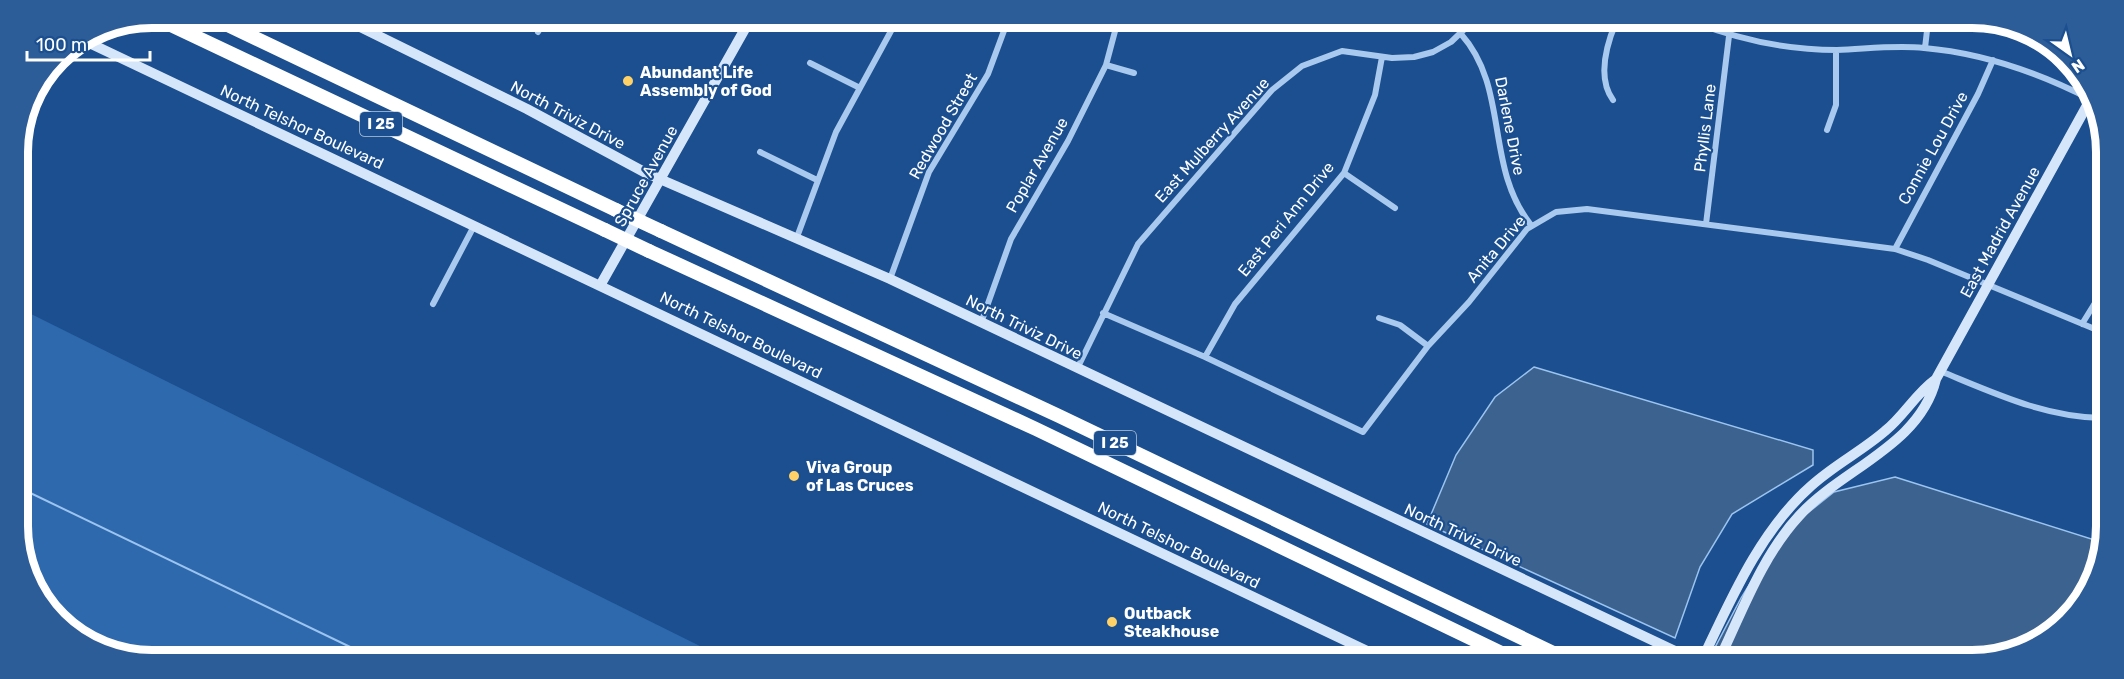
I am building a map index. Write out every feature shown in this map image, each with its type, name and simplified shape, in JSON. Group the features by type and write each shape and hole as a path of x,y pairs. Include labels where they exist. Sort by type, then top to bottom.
{"highway":[{"name":"I 25","path":"179,29 649,251 1036,429 1495,650"},
{"name":"I 25","path":"236,29 616,210 1080,426 1547,650"}],"street":[{"name":"Poplar Avenue","path":"981,323 1011,239 1068,141 1106,65 1116,28"},
{"name":"East Mulberry Avenue","path":"1077,369 1138,244 1272,90 1302,66 1342,51 1382,57 1420,56 1439,49 1466,28"},
{"path":"1613,100 1605,86 1604,74 1608,44 1614,28"},
{"path":"1709,28 1729,36 1786,47 1836,50 1925,48 1993,60 2047,78 2082,96"},
{"path":"1925,48 1928,28"},
{"name":"North Triviz Drive","path":"364,29 526,109 606,153 890,279 1673,650"},
{"name":"Spruce Avenue","path":"601,284 745,29"},
{"path":"797,237 836,132 892,29"},
{"name":"Redwood Street","path":"890,279 926,178 988,74 1005,29"},
{"name":"Darlene Drive","path":"1461,34 1483,66 1503,173 1512,196 1531,225"},
{"name":"Phyllis Lane","path":"1707,224 1729,36"},
{"name":"North Telshor Boulevard","path":"92,44 601,284 1365,650"},
{"path":"1827,130 1836,110 1836,50"},
{"name":"East Peri Ann Drive","path":"1205,357 1235,304 1344,173 1375,95 1382,57"},
{"name":"Connie Lou Drive","path":"1895,249 1978,94 1993,60"},
{"path":"810,63 860,88"},
{"path":"1106,65 1134,74"},
{"name":"East Madrid Avenue","path":"1724,650 1779,540 1824,490 1894,442 1916,418 1933,392 1938,375 2086,107"},
{"path":"760,152 817,180"},
{"path":"1344,173 1395,208"},
{"name":"Anita Drive","path":"1103,313 1205,357 1363,432 1428,346 1469,302 1531,225 1550,214 1575,209 1895,249 2096,330"},
{"path":"433,304 474,226"},
{"path":"2082,324 2096,301"},
{"path":"1379,318 1400,325 1428,346"},
{"path":"1938,375 2029,407 2072,417 2096,418"},
{"name":"East Madrid Avenue","path":"1707,650 1769,532 1789,508 1812,485 1886,431 1938,375"}],"shaded area":[{"path":"29,313 708,650 153,650 121,646 105,641 77,625 59,608 41,581 31,550 28,526"},
{"path":"1534,367 1813,450 1813,465 1732,514 1700,567 1675,638 1427,524 1456,455 1495,397"},
{"path":"1895,477 2094,540 2091,558 2075,595 2053,620 2033,634 2003,646 1979,650 1714,650 1741,598 1780,535 1834,492"}],"waterway":[{"path":"28,492 356,650"}],"place":[{"name":"Abundant Life Assembly of God","path":"628,81"},
{"name":"Viva Group of Las Cruces","path":"794,476"},
{"name":"Outback Steakhouse","path":"1112,622"}]}
